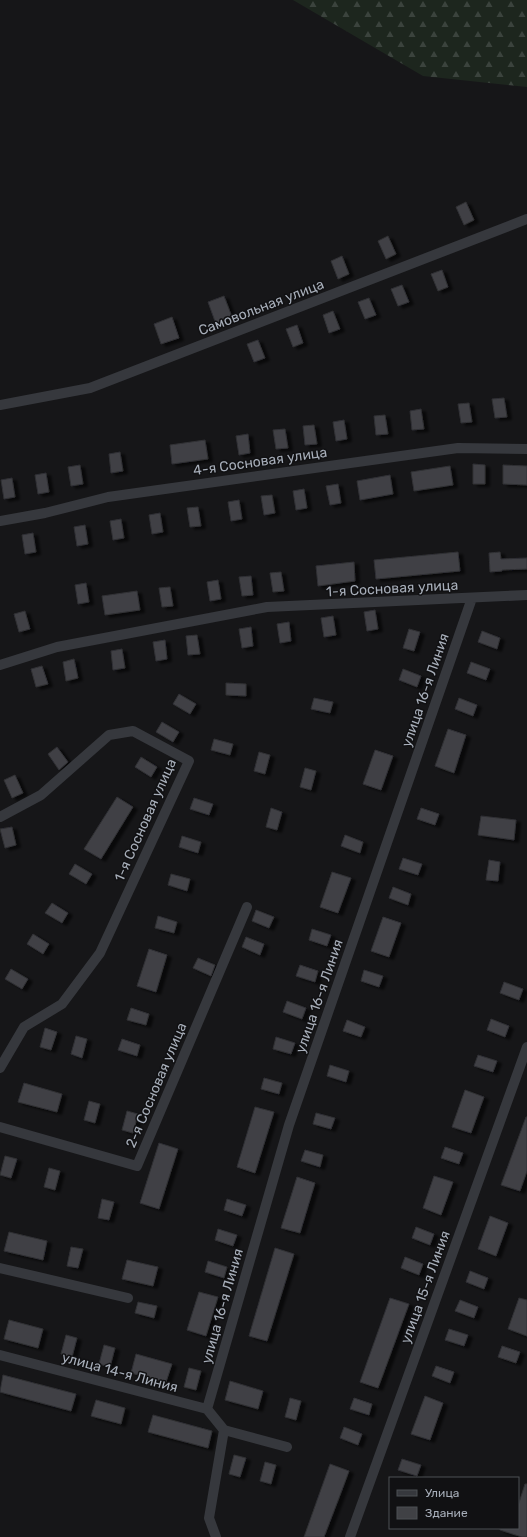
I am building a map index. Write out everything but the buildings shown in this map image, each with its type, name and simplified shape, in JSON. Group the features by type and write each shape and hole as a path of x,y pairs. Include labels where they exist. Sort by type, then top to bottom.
{"street":[{"name":"Самовольная улица","path":"0,405 90,388 527,219"},
{"name":"4-я Сосновая улица","path":"0,521 45,513 108,497 458,448 527,449"},
{"name":"1-я Сосновая улица","path":"0,665 57,647 267,608 527,595"},
{"name":"улица 16-я Линия","path":"207,1409 289,1125 472,598"},
{"name":"1-я Сосновая улица","path":"0,817 41,795 108,735 133,731 189,761 100,953 62,1004 24,1026 0,1068"},
{"name":"2-я Сосновая улица","path":"0,1127 137,1166 247,907"},
{"name":"улица 15-я Линия","path":"350,1537 527,1047"},
{"path":"0,1268 128,1298"},
{"name":"улица 14-я Линия","path":"0,1355 207,1409"},
{"path":"207,1409 224,1430 287,1447"},
{"path":"216,1537 209,1518 224,1430"}],"green space":[{"path":"293,0 527,0 527,87 423,76"}]}
